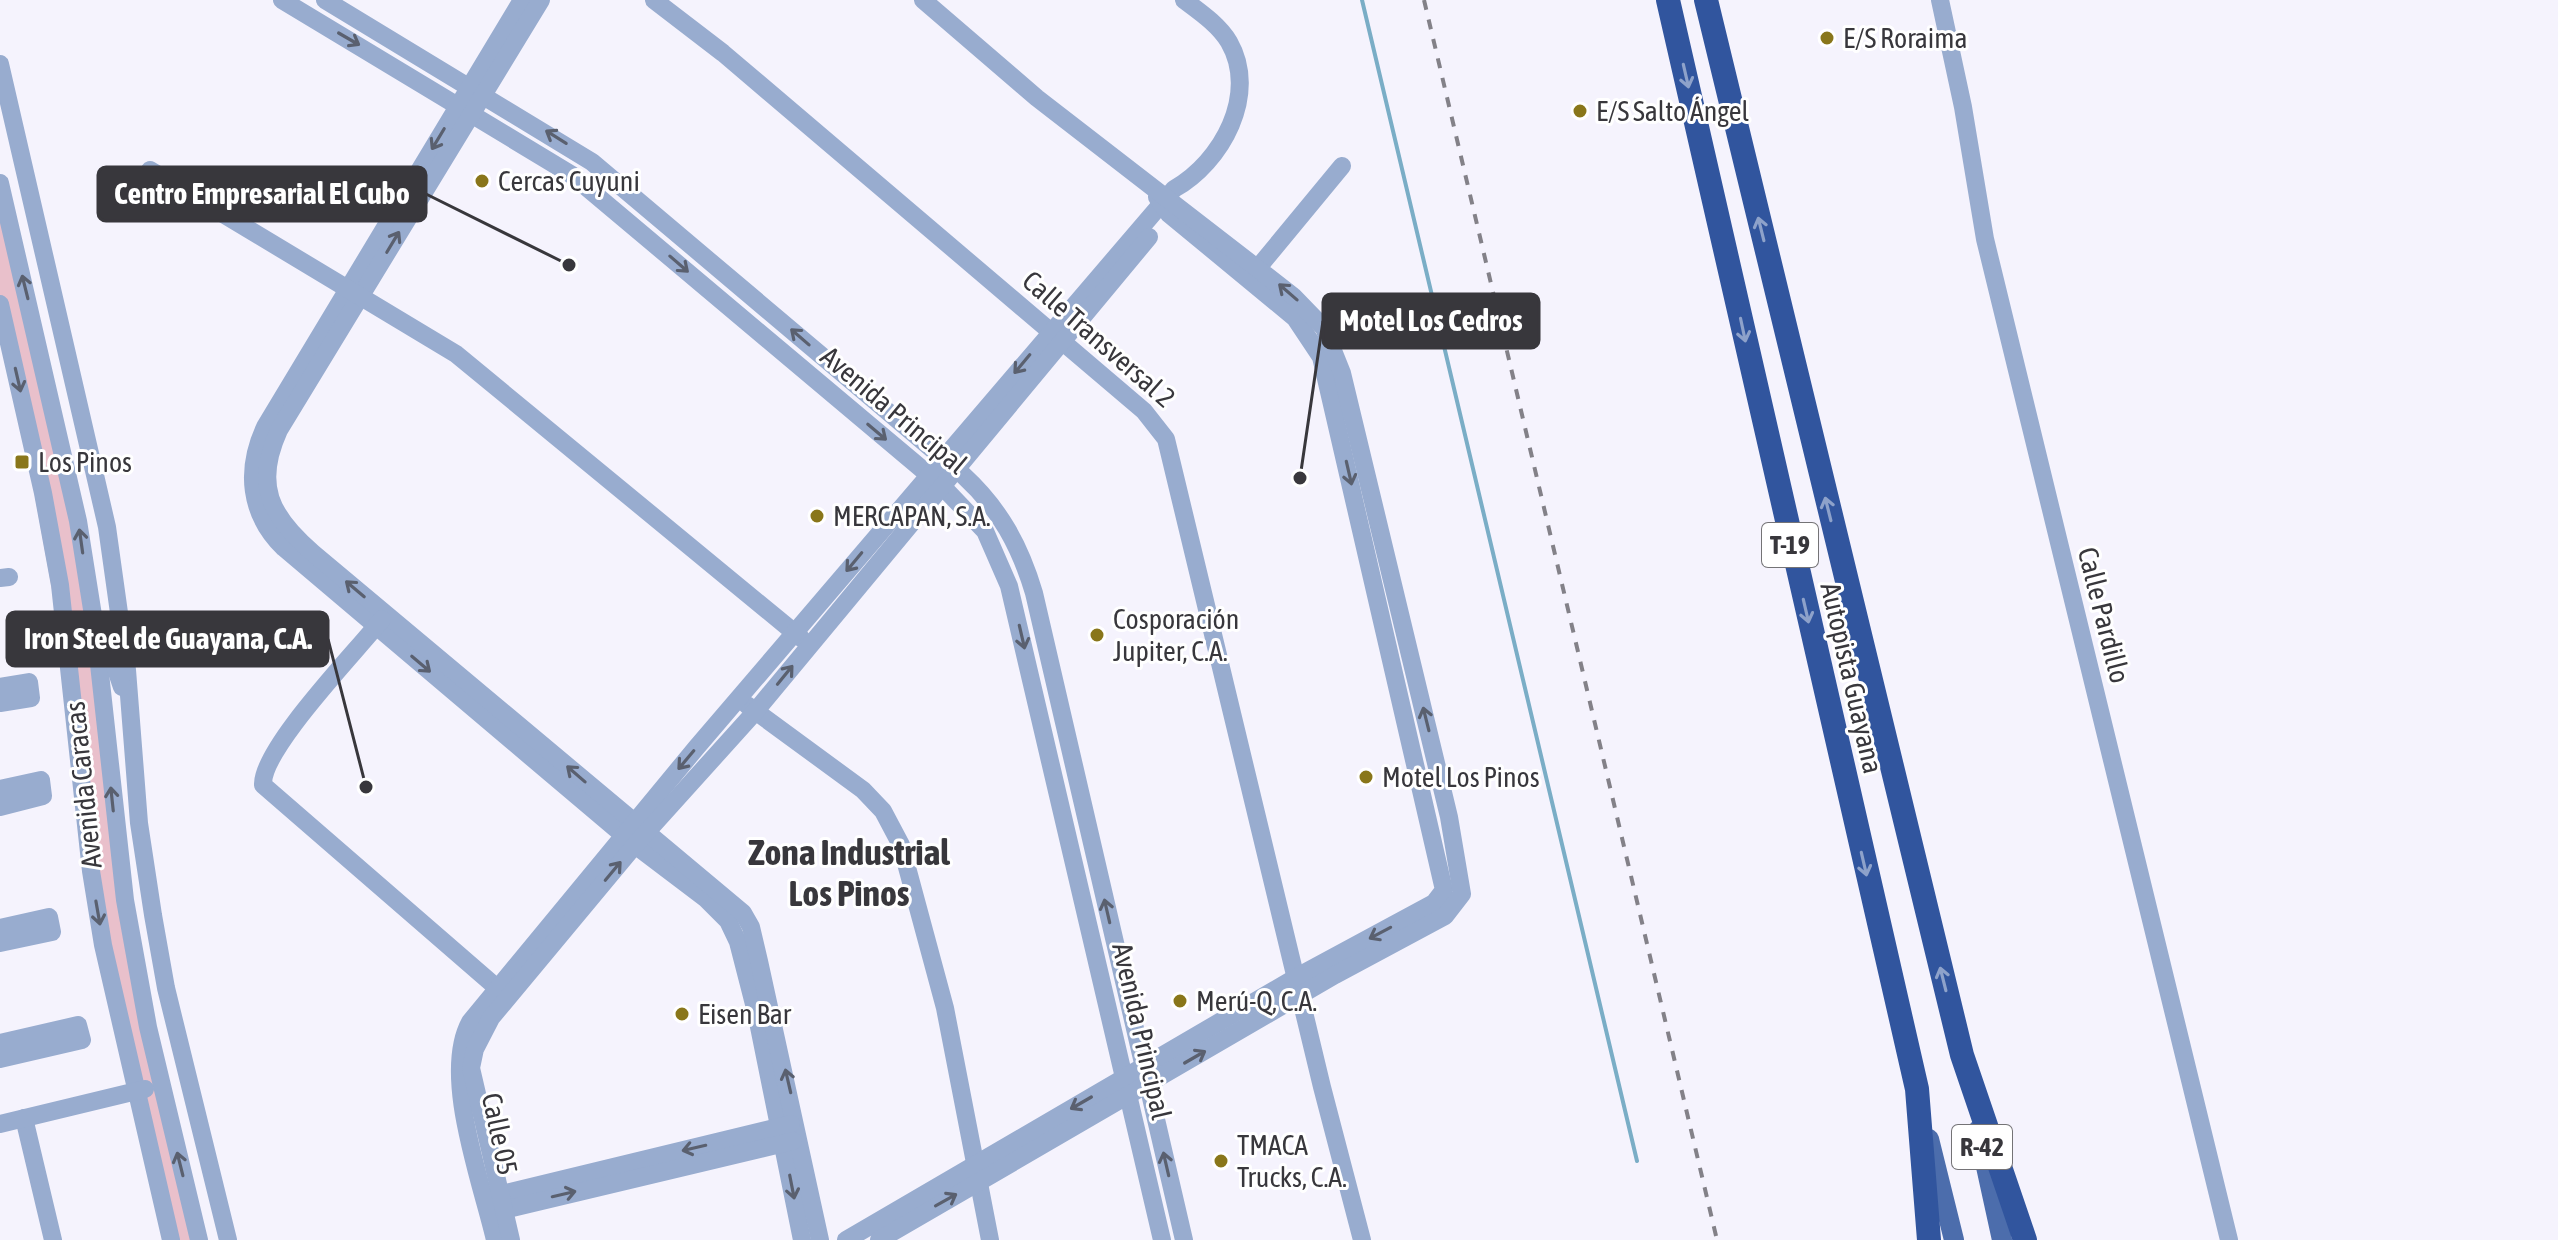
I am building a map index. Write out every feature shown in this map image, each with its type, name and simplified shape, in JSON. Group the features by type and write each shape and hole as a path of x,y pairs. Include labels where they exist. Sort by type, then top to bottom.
{"highway":[{"name":"Autopista Guayana","path":"1668,0 1917,1089 1929,1240"},
{"name":"Autopista Guayana","path":"1706,0 1962,1055 2025,1240"}],"main road":[{"name":"R-42","path":"1962,1055 2002,1240"},
{"name":"R-42","path":"1917,1089 1954,1240"}],"street":[{"name":"Avenida Principal","path":"282,0 324,7 477,90 573,148 950,464 990,502 1016,540 1024,563 1184,1240"},
{"path":"477,90 522,0"},
{"path":"541,0 477,90 290,397 270,454 267,480 275,512 296,538 381,620 736,917 756,945 790,1133 802,1240"},
{"name":"Calle Transversal 2","path":"654,0 723,53 1144,411 1161,429 1170,450 1298,987 1362,1240"},
{"path":"923,0 1166,202 1317,319 1331,362 1380,566 1449,817 1462,883 1458,904 1445,916 1298,987"},
{"path":"470,1040 496,987 571,909 635,834 739,697 950,464 1228,131 1238,108 1241,79 1227,39 1184,0"},
{"name":"Calle Pardillo","path":"1940,0 1963,107 1985,239 2229,1240"},
{"name":"Avenida Principal","path":"324,7 465,109 562,168 602,198 935,481 968,511 995,547 1004,571 1162,1240"},
{"path":"0,64 107,527 129,704 139,823 166,988 228,1240"},
{"path":"1254,273 1342,166"},
{"path":"150,170 471,365 810,644"},
{"path":"602,198 616,181"},
{"name":"Avenida Caracas","path":"0,183 70,479 87,580 125,900 161,1085 199,1240"},
{"path":"645,234 659,217"},
{"name":"Avenida Caracas","path":"0,304 53,539 67,634 93,883 171,1240"},
{"path":"635,834 754,713 935,481"},
{"path":"995,547 1016,540"},
{"path":"1004,571 1024,563"},
{"path":"1380,566 1444,890 1458,904"},
{"path":"87,580 129,704"},
{"path":"381,620 273,752 265,767 263,785 496,987"},
{"path":"0,687 29,682 31,698 0,703"},
{"path":"739,697 754,713 855,783 883,811 895,831 906,861 945,1008 990,1240"},
{"path":"0,789 41,780 43,796 0,807"},
{"path":"1430,822 1449,817"},
{"path":"125,900 130,846 139,823"},
{"path":"846,1240 977,1173 1298,987 1434,903 1444,890"},
{"path":"470,1040 505,999 571,909"},
{"path":"0,928 49,917 52,932 0,943"},
{"path":"0,1043 78,1025 82,1040 0,1059"},
{"name":"Calle 05","path":"470,1040 460,1078 494,1204 511,1240"},
{"path":"0,1124 161,1085"},
{"path":"24,1118 53,1240"},
{"path":"494,1204 790,1133"},
{"path":"790,1133 820,1240"},
{"path":"879,1240 977,1173"},
{"name":"Calle 05","path":"494,1204 495,1240"}],"shaded area":[{"path":"0,183 70,479 113,814 199,1240 171,1240 126,1052 75,716 0,304"}],"waterway":[{"path":"1362,0 1637,1161"}],"railway":[{"path":"1424,0 1717,1240"}],"place":[{"name":"E/S Roraima","path":"1827,38"},
{"name":"E/S Salto Ángel","path":"1580,111"},
{"name":"Cercas Cuyuni","path":"482,181"},
{"name":"Centro Empresarial El Cubo","path":"569,265"},
{"name":"Los Pinos","path":"22,462"},
{"name":"Motel Los Cedros","path":"1300,478"},
{"name":"MERCAPAN, S.A.","path":"817,516"},
{"name":"Cosporación Jupiter, C.A.","path":"1097,635"},
{"name":"Motel Los Pinos","path":"1366,777"},
{"name":"Iron Steel de Guayana, C.A.","path":"366,787"},
{"name":"Merú-Q, C.A.","path":"1180,1001"},
{"name":"Eisen Bar","path":"682,1014"},
{"name":"TMACA Trucks, C.A.","path":"1221,1161"}],"district":[{"name":"Zona Industrial Los Pinos","path":"849,872"}]}
